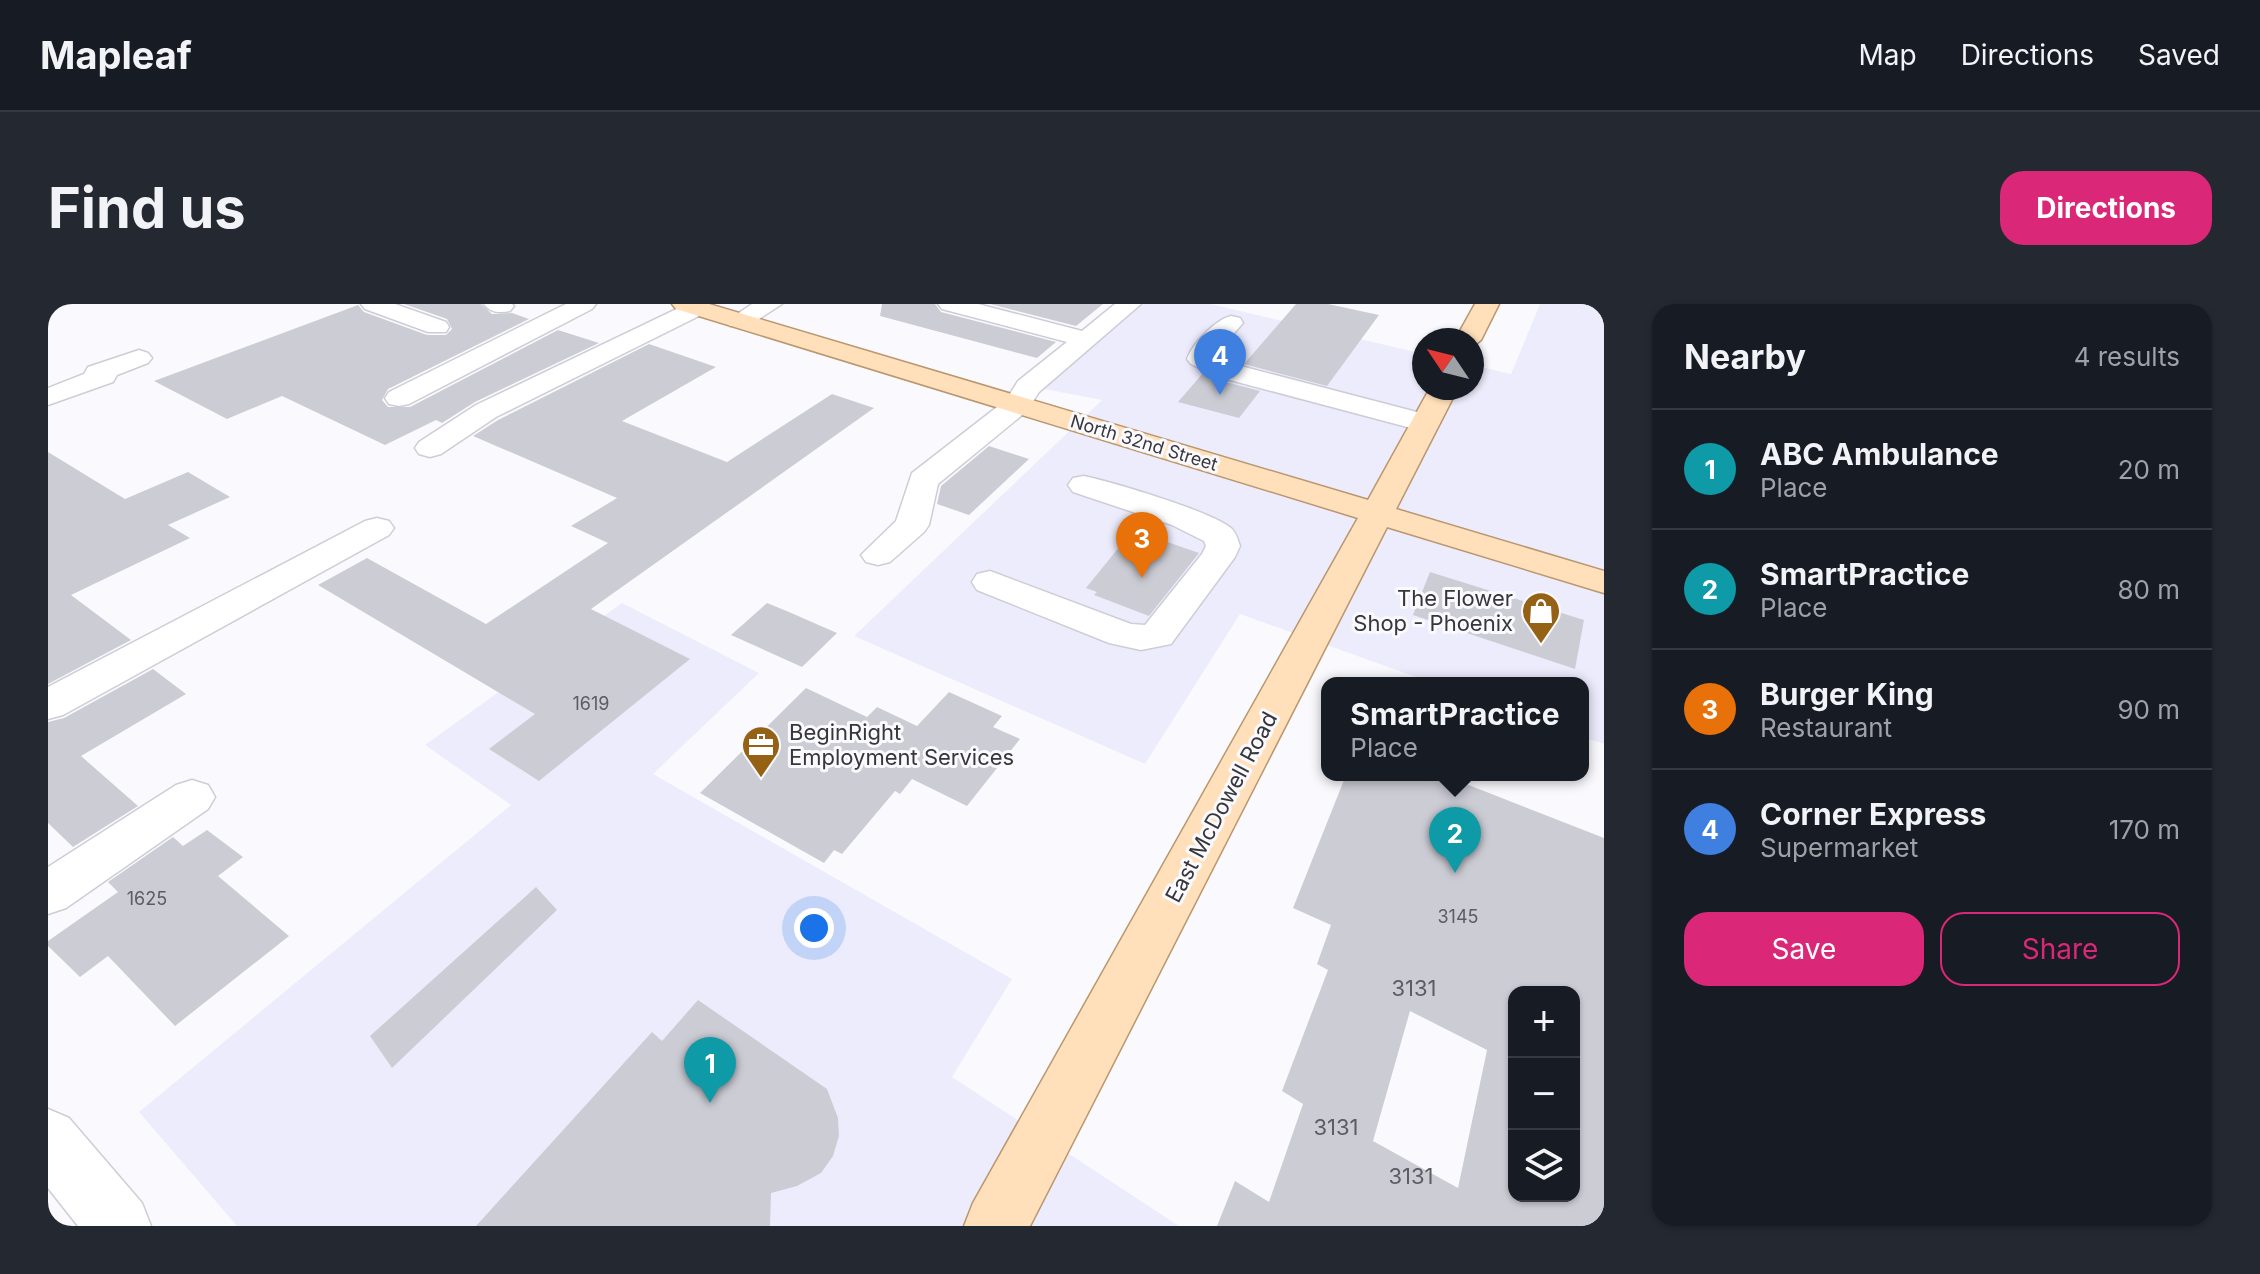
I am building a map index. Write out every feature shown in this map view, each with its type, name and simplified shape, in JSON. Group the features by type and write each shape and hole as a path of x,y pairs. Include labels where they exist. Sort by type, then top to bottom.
{"main road":[{"path":"1474,328 1487,304"},
{"name":"North 32nd Street","path":"691,306 1604,582"},
{"name":"East McDowell Road","path":"996,1226 1438,400"}],"street":[{"path":"373,304 407,316 438,316"},
{"path":"399,398 584,304"},
{"path":"739,321 770,304"},
{"path":"950,304 1085,339"},
{"path":"878,555 912,525 923,480 1017,405 1028,387 1129,304"},
{"path":"430,448 486,411 691,306"},
{"path":"1231,323 1200,359 1224,370 1426,423"},
{"path":"48,397 104,376 97,373 139,358"},
{"path":"990,582 1122,634 1141,638 1157,635 1218,557 1223,546 1219,535 1184,518 1084,485"},
{"path":"48,705 377,528"},
{"path":"48,893 192,797"},
{"path":"48,1139 119,1226"}],"shaded area":[{"path":"1144,304 1210,304 1412,351 1412,400 1484,400 1484,368 1511,374 1540,304 1604,304 1604,744 1589,739 1589,677 1416,677 1240,614 1145,764 854,636 1102,400 1044,389"},
{"path":"622,603 759,673 653,774 1012,979 952,1077 1179,1226 237,1226 139,1112 511,805 425,745"}],"building":[{"path":"404,304 481,304 492,314 512,313 529,319 388,389 382,400 388,407 410,407 558,330 599,343 475,402 442,423 436,420 385,445 282,396 227,419 154,381 358,305 364,312 427,335 446,335 452,329 447,319"},
{"path":"882,304 935,304 941,312 1056,342 1037,358 880,316"},
{"path":"990,304 1103,304 1076,326"},
{"path":"1296,304 1328,304 1379,315 1327,386 1244,364"},
{"path":"649,344 716,367 622,421 727,462 832,394 874,408 591,609 690,659 539,781 489,749 535,714 318,585 367,558 486,624 608,543 571,526 617,498 473,436 498,420"},
{"path":"1203,373 1214,379 1260,391 1239,418 1178,402"},
{"path":"989,446 1029,459 969,515 937,504 941,486"},
{"path":"48,452 125,499 188,472 230,497 168,525 190,538 71,595 131,640 48,684"},
{"path":"1133,530 1199,553 1149,616 1094,595 1097,592 1086,588"},
{"name":"The Flower Shop - Phoenix","path":"1430,572 1584,620 1575,669 1413,615"},
{"path":"767,603 837,633 802,667 731,635"},
{"path":"153,669 186,694 81,756 138,806 73,847 48,823 48,722 64,718"},
{"name":"BeginRight Employment Services","path":"806,688 867,717 877,707 917,726 949,692 1002,716 993,727 1020,739 967,806 912,779 900,794 895,791 842,854 834,850 824,863 700,793"},
{"path":"1344,781 1458,781 1604,838 1604,1226 1217,1226 1235,1181 1269,1202 1303,1104 1282,1091 1328,970 1317,964 1331,925 1293,908","holes":["1410,1011 1487,1050 1458,1188 1373,1141"]},
{"path":"207,830 243,857 218,876 289,936 175,1026 108,956 80,977 48,946 48,941 118,892 108,882 173,837 183,846"},
{"path":"536,887 557,910 392,1068 370,1036"},
{"path":"698,1000 827,1089 838,1118 839,1136 833,1156 821,1173 797,1186 771,1193 770,1226 476,1226 652,1032 662,1041"}],"place":[{"name":"Corner Express","path":"1220,395"},
{"name":"Burger King","path":"1142,578"},
{"name":"The Flower Shop - Phoenix","path":"1541,645"},
{"name":"BeginRight Employment Services","path":"761,779"},
{"name":"SmartPractice","path":"1455,873"},
{"name":"ABC Ambulance","path":"710,1103"}]}
